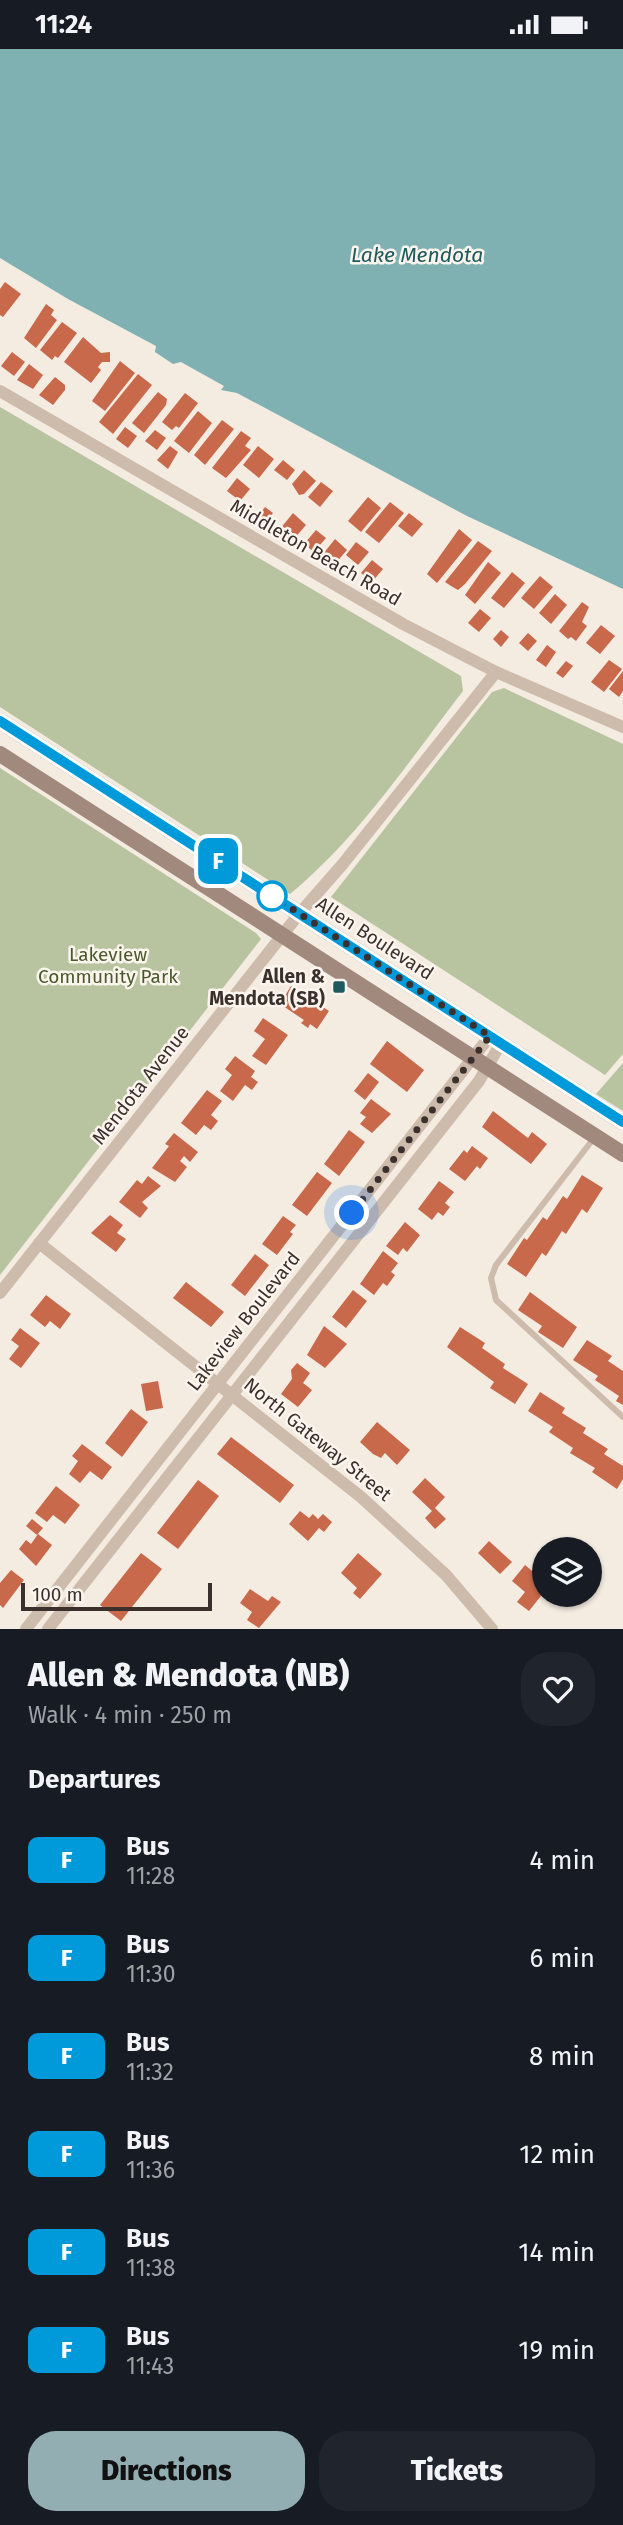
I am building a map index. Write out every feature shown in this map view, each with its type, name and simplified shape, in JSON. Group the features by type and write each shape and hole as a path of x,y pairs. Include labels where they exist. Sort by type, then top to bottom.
{"main road":[{"name":"Allen Boulevard","path":"0,720 623,1122"},
{"path":"0,754 623,1154"}],"street":[{"name":"Middleton Beach Road","path":"0,391 380,611 496,672 623,726"},
{"name":"Mendota Avenue","path":"0,1293 281,936 342,865 496,672"},
{"name":"Lakeview Boulevard","path":"26,1629 474,1058 496,1040"},
{"name":"Lakeview Boulevard","path":"48,1629 488,1068 496,1040"},
{"name":"North Gateway Street","path":"39,1243 233,1394 370,1506 446,1575 492,1629"}],"lane":[{"path":"595,1136 496,1265 491,1278 496,1300 623,1417"},
{"path":"85,1553 100,1564"}],"green space":[{"path":"0,407 461,676 463,691 382,798 338,849 290,894 0,707"},
{"path":"504,688 623,744 623,1054 605,1075 331,897 492,692"},
{"name":"Lakeview Community Park","path":"0,768 256,933 261,939 0,1275"},
{"path":"623,1063 623,1111 596,1094"}],"water":[{"name":"Lake Mendota","path":"0,49 623,49 623,589 467,516 237,393 221,390 224,386 181,362 173,364 155,352 156,346 68,299 0,258"}],"building":[{"path":"5,282 21,294 3,317 0,315 0,289"},
{"path":"46,304 54,310 51,315 57,320 36,348 24,338"},
{"path":"62,322 77,333 58,358 55,356 52,360 40,350"},
{"path":"83,337 101,353 110,352 110,362 102,362 98,367 101,370 91,383 64,362"},
{"path":"12,352 25,362 14,376 1,366"},
{"path":"120,361 135,373 105,411 92,401"},
{"path":"29,364 43,375 33,389 17,380"},
{"path":"138,374 152,385 113,434 99,422"},
{"path":"55,377 65,385 65,390 53,405 39,395"},
{"path":"158,392 167,399 166,405 144,433 132,423"},
{"path":"185,393 198,403 179,428 176,426 172,430 162,422"},
{"path":"198,411 212,423 189,453 174,441"},
{"path":"222,420 234,429 205,465 194,455"},
{"path":"125,427 137,436 128,448 116,439"},
{"path":"155,430 166,438 157,450 145,441"},
{"path":"241,431 251,438 245,446 251,450 226,478 212,468"},
{"path":"170,446 178,452 168,469 157,460"},
{"path":"258,446 274,459 259,478 243,465"},
{"path":"283,460 295,470 287,480 274,470"},
{"path":"304,470 316,481 304,494 299,495 292,484"},
{"path":"237,478 250,489 240,501 227,491"},
{"path":"321,482 333,491 320,507 308,497"},
{"path":"368,497 381,508 361,532 348,521"},
{"path":"390,502 404,513 379,543 365,532"},
{"path":"265,507 273,513 263,525 256,519"},
{"path":"293,513 306,525 293,540 280,529"},
{"path":"409,513 423,524 412,537 398,526"},
{"path":"459,529 472,540 437,583 427,574"},
{"path":"316,530 326,538 314,552 304,544"},
{"path":"335,539 347,550 335,564 323,554"},
{"path":"478,541 492,551 458,590 445,582"},
{"path":"356,542 369,552 358,565 346,555"},
{"path":"372,560 383,569 372,582 361,573"},
{"path":"488,562 501,573 475,604 465,595"},
{"path":"512,572 525,583 504,608 491,598"},
{"path":"540,576 553,587 534,609 521,598"},
{"path":"555,594 567,605 551,624 539,613"},
{"path":"582,602 589,607 582,622 587,626 576,641 571,637 568,639 559,631"},
{"path":"480,609 491,618 479,632 468,623"},
{"path":"601,625 615,636 600,654 586,643"},
{"path":"501,630 509,637 501,647 493,639"},
{"path":"528,633 537,641 528,651 519,643"},
{"path":"547,645 556,652 546,667 536,660"},
{"path":"609,660 622,669 604,692 591,682"},
{"path":"566,661 573,666 563,678 556,673"},
{"path":"623,671 623,691 619,697 609,689"},
{"path":"291,986 329,1011 317,1029 310,1024 308,1028 301,1023 304,1020 280,1004"},
{"path":"263,1018 288,1035 266,1065 252,1056 265,1039 254,1031"},
{"path":"387,1041 424,1070 407,1092 370,1064"},
{"path":"235,1056 255,1071 251,1077 258,1082 252,1090 245,1085 233,1101 220,1091 232,1075 225,1069"},
{"path":"368,1073 379,1082 365,1100 354,1091"},
{"path":"207,1090 222,1101 211,1115 218,1121 211,1130 204,1125 196,1135 181,1123"},
{"path":"371,1099 391,1114 372,1133 360,1124 366,1117 360,1113"},
{"path":"493,1111 528,1138 532,1132 547,1144 531,1164 482,1127"},
{"path":"349,1130 365,1142 339,1176 324,1164"},
{"path":"174,1133 198,1152 190,1162 184,1156 180,1161 187,1167 175,1182 152,1168 169,1146 165,1144"},
{"path":"472,1146 488,1158 480,1169 477,1166 465,1181 449,1169 464,1150 467,1153"},
{"path":"317,1172 332,1183 307,1216 292,1205"},
{"path":"582,1175 603,1188 587,1213 582,1209 566,1234 562,1231 546,1256 542,1253 526,1277 507,1264 524,1238 527,1240 543,1217 547,1220 563,1196 567,1199"},
{"path":"148,1176 161,1186 142,1202 148,1208 140,1218 119,1202 137,1180 142,1184"},
{"path":"439,1181 454,1192 445,1203 450,1207 443,1216 438,1212 432,1220 418,1209"},
{"path":"110,1215 123,1225 117,1233 126,1239 116,1252 91,1233"},
{"path":"283,1216 296,1225 290,1232 293,1234 277,1255 262,1244"},
{"path":"405,1222 420,1235 407,1252 403,1248 398,1255 386,1246"},
{"path":"383,1251 398,1263 391,1272 395,1275 387,1286 383,1283 374,1295 360,1284"},
{"path":"255,1254 269,1265 245,1296 231,1285"},
{"path":"186,1282 224,1312 211,1327 173,1298"},
{"path":"353,1290 367,1301 346,1328 332,1317"},
{"path":"530,1292 577,1327 563,1348 538,1332 542,1326 518,1310"},
{"path":"46,1295 71,1314 60,1329 50,1321 45,1327 30,1315"},
{"path":"324,1326 347,1344 325,1368 307,1355"},
{"path":"460,1327 485,1343 482,1348 505,1364 503,1368 528,1384 515,1404 490,1388 494,1382 447,1347"},
{"path":"20,1328 40,1343 21,1368 9,1359 19,1346 11,1340"},
{"path":"587,1340 612,1356 608,1361 623,1371 623,1405 616,1401 619,1396 595,1380 598,1376 573,1360"},
{"path":"297,1363 310,1373 303,1383 312,1390 298,1407 281,1394 292,1379 291,1370"},
{"path":"158,1381 163,1408 146,1411 141,1384"},
{"path":"540,1392 565,1408 562,1413 586,1428 583,1433 608,1449 604,1454 623,1466 623,1479 617,1489 592,1472 595,1468 570,1453 573,1448 549,1432 553,1427 528,1411"},
{"path":"131,1409 148,1422 122,1457 105,1443"},
{"path":"377,1422 410,1450 397,1465 385,1453 381,1458 360,1442"},
{"path":"231,1437 294,1485 280,1503 217,1454"},
{"path":"82,1444 112,1467 102,1480 90,1471 80,1483 69,1474 78,1461 72,1456"},
{"path":"425,1478 445,1497 435,1508 446,1519 435,1529 425,1518 432,1511 412,1492"},
{"path":"198,1480 219,1496 178,1549 157,1533"},
{"path":"56,1486 80,1505 65,1524 53,1515 47,1522 35,1513"},
{"path":"300,1511 309,1518 313,1514 318,1519 323,1514 332,1522 324,1532 319,1528 308,1541 289,1524"},
{"path":"32,1519 43,1528 37,1535 26,1526"},
{"path":"38,1534 52,1545 36,1566 19,1549 26,1540 31,1544"},
{"path":"489,1541 512,1562 500,1574 478,1553"},
{"path":"141,1553 162,1569 121,1621 100,1605"},
{"path":"358,1553 382,1574 360,1599 353,1593 357,1588 341,1573"},
{"path":"525,1565 532,1571 532,1607 529,1611 517,1602 525,1592 512,1581"},
{"path":"11,1570 24,1580 3,1608 0,1605 0,1583"},
{"path":"250,1589 268,1601 272,1596 281,1602 259,1628 247,1620 252,1612 240,1603"}],"bus line":[{"name":"F","path":"0,721 623,1122"}],"place":[{"name":"Allen & Mendota (SB)","path":"339,987"}],"route":[{"path":"272,896 490,1036 352,1213"}]}
